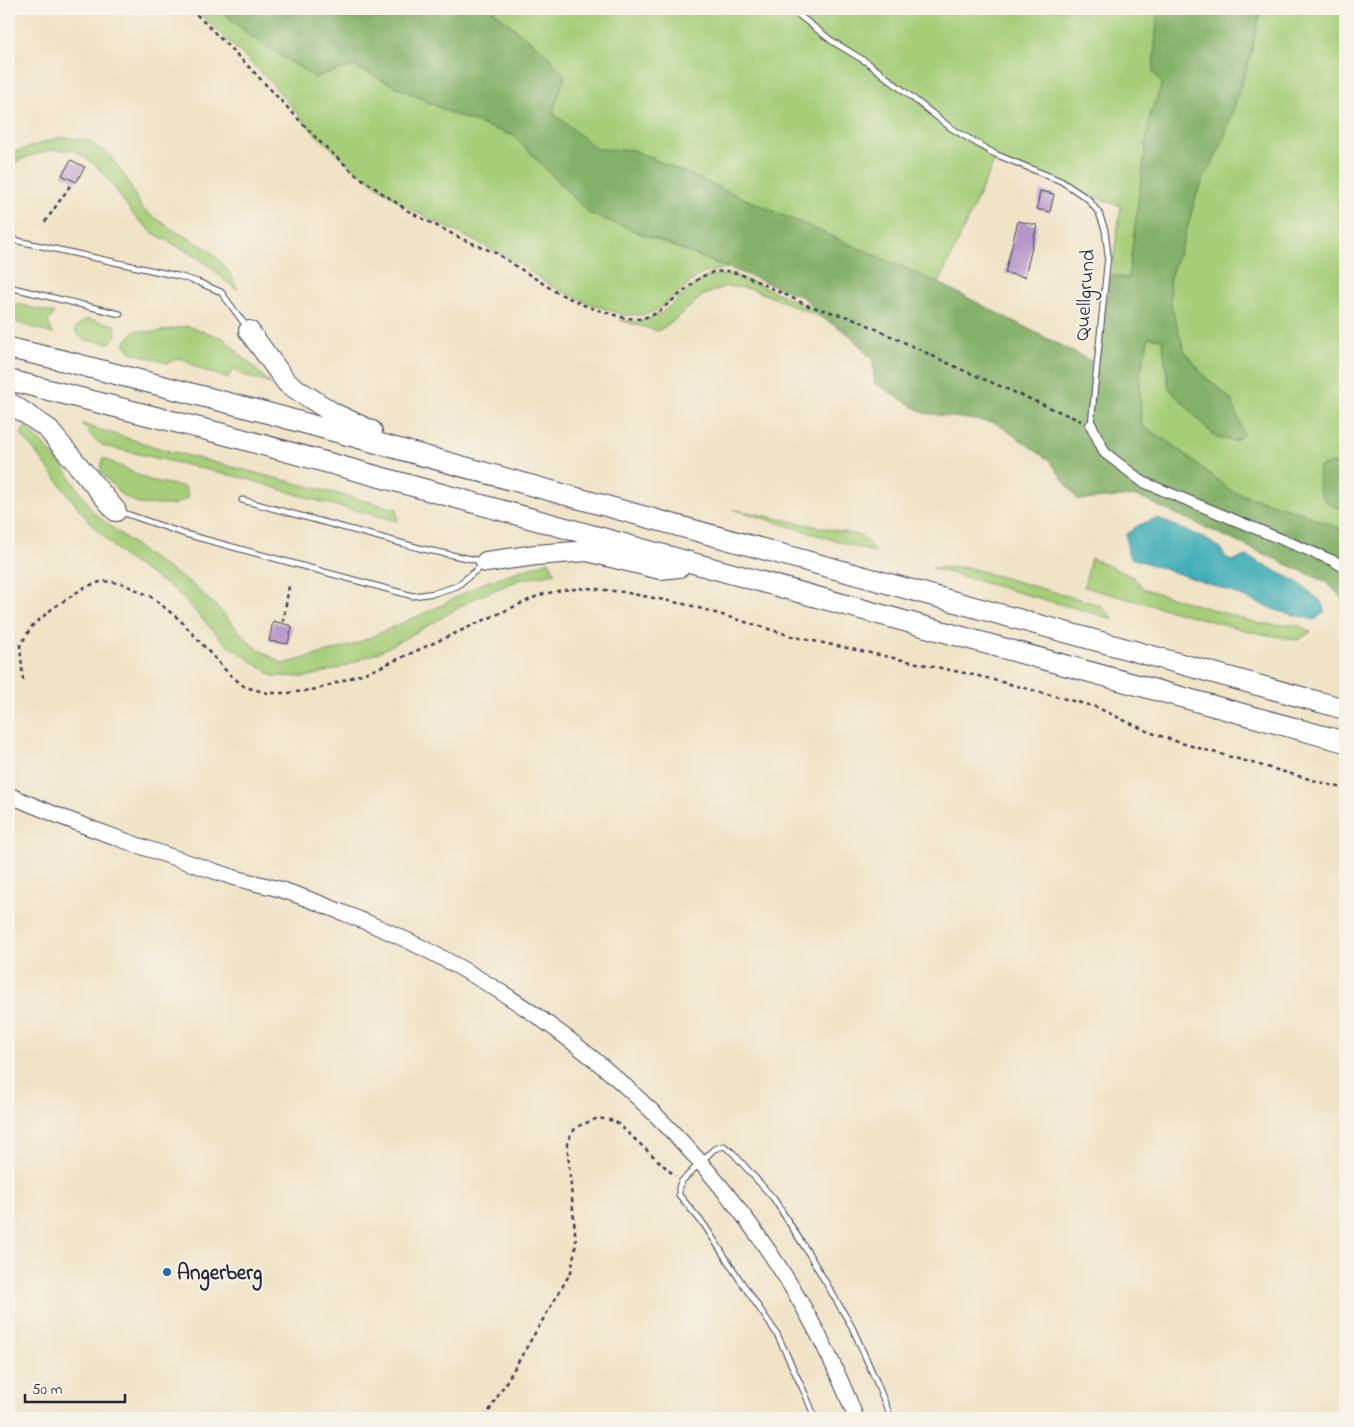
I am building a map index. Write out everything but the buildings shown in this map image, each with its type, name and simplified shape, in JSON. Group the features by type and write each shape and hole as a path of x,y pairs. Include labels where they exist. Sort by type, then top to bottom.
{"highway":[{"path":"249,331 287,382 333,413 426,456"},
{"path":"9,348 245,407 1345,709"},
{"path":"9,380 236,437 1345,742"},
{"path":"9,403 47,428 116,511"},
{"path":"486,562 536,555 587,551 660,568 702,566"}],"main road":[{"path":"9,796 76,823 229,877 281,890 347,914 419,945 518,1002 573,1042 629,1089 664,1122 701,1162 755,1231 802,1306 829,1356 856,1418"}],"street":[{"path":"1091,425 1104,453 1143,482 1334,561 1345,568"}],"lane":[{"name":"Quellgrund","path":"791,9 832,41 868,63 951,128 995,154 1061,180 1088,199 1099,213 1106,230 1108,255 1091,425"},
{"path":"9,238 198,282 221,292 249,331"},
{"path":"9,287 120,314"},
{"path":"242,500 423,549 486,562"},
{"path":"116,511 185,534 413,596 457,586 486,562"},
{"path":"815,1418 778,1334 705,1226 679,1195 681,1182 714,1149 724,1146 733,1153 774,1198 852,1327 878,1383 890,1418"}],"path":[{"path":"191,9 319,141 356,174 408,211 496,254 556,292 588,308 625,318 641,319 657,313 701,277 713,272 727,271 737,273 809,306 855,319 958,368 1091,425"},
{"path":"45,222 72,183"},
{"path":"23,680 20,646 32,626 53,608 85,587 103,580 122,584 150,596 180,620 229,674 245,687 268,693 289,693 318,689 376,669 540,595 562,590 587,588 623,592 689,605 795,637 983,677 1096,708 1149,732 1181,743 1345,789"},
{"path":"283,622 289,586"},
{"path":"485,1418 571,1272 576,1243 567,1142 576,1127 598,1118 615,1121 681,1182"}],"green space":[{"path":"195,9 219,9 249,35 314,77 354,66 453,114 514,136 589,213 728,268 698,276 659,309 644,315 624,315 588,303 553,287 516,262 408,208 361,174 315,134 268,79"},
{"path":"219,9 491,9 545,53 565,76 553,113 597,149 633,150 939,283 1093,362 1111,275 1128,279 1150,115 1162,84 1153,72 1158,9 1261,9 1249,61 1222,144 1197,193 1183,242 1169,280 1171,305 1184,350 1203,375 1231,399 1244,434 1235,441 1216,438 1169,388 1162,339 1149,337 1140,374 1141,425 1170,443 1233,492 1303,513 1345,531 1345,601 1326,582 1136,496 1078,500 1049,460 996,423 924,413 874,383 873,360 849,334 823,318 803,297 589,213 514,136 453,114 354,66 314,77 249,35"},
{"path":"491,9 794,9 811,22 815,9 1158,9 1153,72 1162,84 1150,115 1128,279 1111,275 1121,206 994,162 939,283 633,150 597,150 553,113 545,53"},
{"path":"1261,9 1345,9 1345,470 1334,463 1324,500 1345,512 1345,531 1303,513 1233,492 1170,443 1141,426 1140,374 1149,337 1162,339 1169,388 1216,438 1235,441 1231,399 1203,375 1184,350 1171,305 1169,280 1183,242 1197,193 1222,144 1249,61"},
{"path":"60,137 86,140 109,154 125,176 142,209 175,231 210,250 229,272 238,290 206,263 153,233 133,215 96,165 73,150 51,150 9,165 9,154"},
{"path":"715,275 733,275 755,283 815,310 823,318 752,289 726,286 702,296 677,318 658,331 619,320 639,322 660,314 702,279"},
{"path":"9,302 54,313 48,322 53,334 9,320"},
{"path":"86,319 115,325 116,336 109,343 83,340 76,333 76,327"},
{"path":"187,326 223,338 271,384 241,374 234,368 228,378 205,371 179,358 167,363 131,352 124,343 134,331 155,332"},
{"path":"82,424 162,449 397,509 398,521 318,501 247,479 104,446 95,440"},
{"path":"26,426 62,465 94,513 150,557 192,584 219,609 252,645 283,664 353,645 438,607 483,583 549,561 555,573 519,580 475,598 379,652 340,668 306,677 273,676 225,643 176,591 123,556 90,523 21,434"},
{"path":"103,458 149,480 185,487 188,498 174,505 139,504 122,495 100,471"},
{"path":"1334,463 1345,470 1345,512 1325,500 1319,491 1319,467"},
{"path":"733,509 862,536 876,553"},
{"path":"1091,558 1133,577 1144,589 1261,624 1298,625 1311,632 1297,640 1252,632 1084,587"},
{"path":"966,567 1100,605 1113,619 932,568"}],"water":[{"path":"1157,518 1206,539 1222,549 1224,555 1231,561 1247,556 1296,581 1321,601 1325,612 1315,620 1278,611 1218,587 1131,558 1128,554 1126,534 1139,525"}],"place":[{"name":"Angerberg","path":"167,1272"}]}
